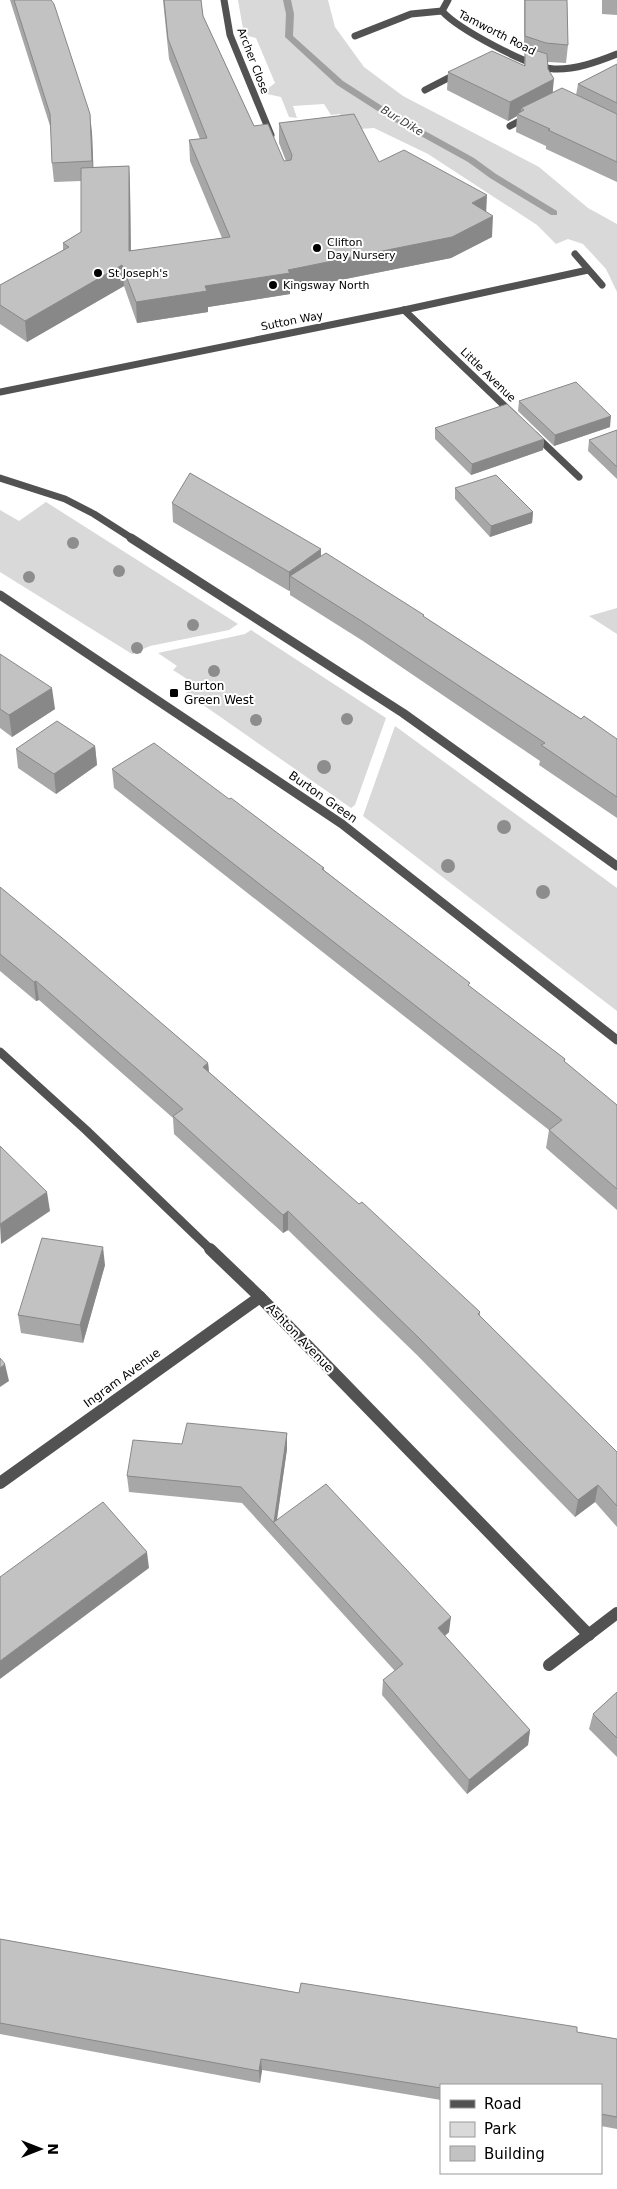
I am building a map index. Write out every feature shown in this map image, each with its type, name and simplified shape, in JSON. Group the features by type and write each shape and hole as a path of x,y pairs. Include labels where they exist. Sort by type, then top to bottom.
{"street":[{"name":"Archer Close","path":"224,0 230,35 275,145"},
{"name":"Tamworth Road","path":"448,0 442,10 451,21 504,49 551,69 568,68 597,62 617,54"},
{"path":"355,36 411,14 442,10"},
{"path":"496,54 504,49"},
{"path":"425,90 469,67"},
{"path":"551,69 551,78"},
{"path":"510,126 535,113"},
{"path":"269,128 278,127"},
{"path":"575,254 602,285"},
{"name":"Sutton Way","path":"0,392 404,310 588,270"},
{"name":"Little Avenue","path":"404,310 523,424"},
{"path":"530,430 578,477"},
{"path":"0,478 65,499 94,514 403,713 617,866"},
{"name":"Burton Green","path":"0,595 342,824 617,1040"},
{"name":"Ashton Avenue","path":"0,1052 86,1130 260,1297 589,1635"},
{"name":"Ingram Avenue","path":"0,1483 260,1297"},
{"path":"549,1665 617,1613"}],"green space":[{"path":"238,0 328,0 335,27 364,67 403,96 539,167 588,208 617,224 617,292 606,269 583,244 568,239 556,244 537,225 428,154 374,128 346,130 340,114 331,115 324,104 293,106 297,118 289,117 281,97 267,94 266,90 275,83 256,38 244,35"},
{"path":"46,502 238,624 229,630 150,646 132,654 0,572 0,510 19,521"},
{"path":"617,608 617,634 589,616"},
{"path":"251,630 386,718 355,805 351,808 186,693 196,685 173,670 177,666 158,653 245,634"},
{"path":"395,726 617,888 617,1011 363,816"}],"building":[{"path":"14,0 51,0 54,4 90,114 92,161 52,163 50,114"},
{"path":"164,0 201,0 203,16 254,126 268,124 284,161 291,160 292,155 279,123 354,114 379,162 404,150 487,195 472,203 493,216 452,237 288,270 290,273 205,286 207,291 136,302 122,265 25,321 0,305 0,285 69,247 63,243 81,232 81,168 129,166 129,251 230,237 189,140 207,138 168,39"},
{"path":"525,0 567,0 568,45 546,43 525,36"},
{"path":"525,47 547,54 548,69 554,79 510,102 448,72 492,51 525,66"},
{"path":"617,64 617,103 578,84"},
{"path":"562,88 617,114 617,162 517,114 524,110 521,108"},
{"path":"576,382 611,416 555,435 519,401"},
{"path":"507,404 544,439 472,464 435,428"},
{"path":"617,430 617,467 589,440"},
{"path":"190,473 321,549 289,572 172,503"},
{"path":"496,475 533,512 491,526 455,488"},
{"path":"326,553 424,615 581,719 584,716 617,739 617,797 541,745 545,743 363,622 290,576"},
{"path":"0,654 52,688 9,715 0,709"},
{"path":"57,721 95,746 54,774 16,749"},
{"path":"154,743 324,868 322,869 470,983 468,985 565,1059 564,1061 617,1105 617,1189 549,1130 562,1120 112,769"},
{"path":"0,887 208,1063 203,1067 359,1204 362,1202 480,1312 478,1314 617,1452 617,1506 598,1485 578,1500 419,1338 288,1211 283,1215 173,1116 183,1109 36,981 34,982 0,954"},
{"path":"0,1146 47,1192 0,1224"},
{"path":"42,1238 103,1247 80,1325 18,1315"},
{"path":"0,1358 5,1364 0,1368"},
{"path":"187,1423 287,1433 274,1522 326,1484 451,1617 438,1628 530,1730 469,1780 383,1680 403,1664 241,1487 127,1476 133,1440 182,1444"},
{"path":"103,1502 147,1552 0,1661 0,1577"},
{"path":"617,1692 617,1738 593,1714"},
{"path":"0,1939 299,1993 301,1983 577,2027 577,2032 617,2039 617,2117 602,2114 602,2084 440,2084 440,2088 261,2059 259,2071 0,2023"}],"waterway":[{"name":"Bur Dike","path":"287,0 290,14 289,37 340,83 393,117 471,160 493,176 554,213"}],"place":[{"name":"Clifton Day Nursery","path":"317,248"},
{"name":"St Joseph's","path":"98,273"},
{"name":"Kingsway North","path":"273,285"},
{"name":"Burton Green West","path":"174,693"}]}
